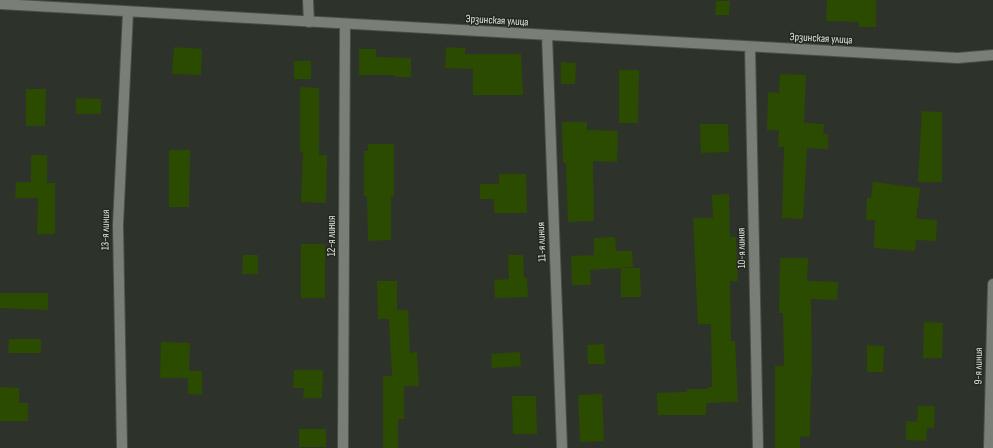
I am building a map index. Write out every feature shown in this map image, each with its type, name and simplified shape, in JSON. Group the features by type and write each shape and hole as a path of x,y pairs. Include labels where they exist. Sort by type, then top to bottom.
{"street":[{"path":"308,0 309,22"},
{"name":"Эрзинская улица","path":"0,4 958,58 993,55"},
{"name":"13-я линия","path":"122,448 118,225 128,12"},
{"name":"12-я линия","path":"343,448 345,24"},
{"name":"11-я линия","path":"547,35 562,448"},
{"name":"10-я линия","path":"750,47 758,448"},
{"name":"9-я линия","path":"989,448 993,284"}],"building":[{"path":"827,0 876,0 876,27 859,27 859,22 826,21"},
{"path":"716,1 730,1 729,15 715,15"},
{"path":"174,47 202,49 201,75 172,74"},
{"path":"446,47 465,48 465,54 521,54 523,95 473,95 473,69 445,68"},
{"path":"359,49 376,49 376,57 411,58 411,77 395,77 395,75 359,75"},
{"path":"294,61 311,61 311,79 294,79"},
{"path":"561,62 576,63 575,84 561,84"},
{"path":"619,70 639,70 638,123 619,123"},
{"path":"780,74 806,75 804,123 824,124 823,134 828,134 828,149 807,148 803,219 782,218 784,147 778,147 779,130 767,130 768,92 779,93"},
{"path":"300,87 319,88 319,155 327,155 326,203 301,202 303,152 300,152"},
{"path":"26,89 46,89 45,126 26,126"},
{"path":"76,98 101,99 101,114 76,114"},
{"path":"922,111 942,112 942,182 918,182"},
{"path":"562,122 587,122 587,130 618,131 617,162 593,161 594,221 568,222 566,163 563,163"},
{"path":"700,124 728,124 729,152 701,153"},
{"path":"368,144 394,144 394,196 391,196 391,240 368,241 367,196 364,196 364,151 368,151"},
{"path":"169,150 190,150 189,207 169,207"},
{"path":"31,155 47,155 47,183 55,183 55,234 37,234 38,198 15,198 16,182 31,182"},
{"path":"499,174 526,174 527,213 494,213 494,199 480,199 480,184 499,184"},
{"path":"873,182 920,188 916,219 937,220 936,241 916,240 915,251 874,248 875,220 866,220 867,198 871,198"},
{"path":"729,194 730,237 736,237 738,281 730,281 731,341 735,341 738,402 706,403 706,415 658,415 657,393 687,392 687,389 708,389 708,387 712,387 711,324 698,324 693,218 713,218 712,195"},
{"path":"615,237 616,251 632,251 633,267 590,270 591,285 572,285 571,256 594,255 594,238"},
{"path":"301,244 325,244 325,298 301,298"},
{"path":"243,255 258,255 258,274 242,274"},
{"path":"508,255 523,255 524,278 527,278 528,297 495,298 494,280 509,279"},
{"path":"780,258 808,258 807,281 838,282 837,300 811,299 812,376 810,437 800,436 800,448 775,448 775,366 783,366 784,363 783,313 779,313"},
{"path":"621,268 640,268 641,297 621,297"},
{"path":"377,281 397,281 397,310 408,310 410,353 417,352 419,386 404,386 404,419 398,419 398,448 383,448 383,376 392,376 389,319 378,319"},
{"path":"0,293 48,293 48,310 0,308"},
{"path":"924,322 943,323 942,358 923,358"},
{"path":"9,339 41,339 41,353 8,353"},
{"path":"161,342 190,343 189,371 202,371 202,395 188,394 188,378 160,378"},
{"path":"604,344 605,364 588,364 587,345"},
{"path":"867,345 884,346 883,372 867,372"},
{"path":"520,352 521,366 492,368 491,354"},
{"path":"294,370 323,370 322,398 303,398 304,388 293,388"},
{"path":"0,387 19,388 19,403 28,403 28,421 0,421"},
{"path":"602,394 604,441 580,442 578,395"},
{"path":"512,396 536,396 537,434 513,434"},
{"path":"918,406 935,406 934,428 927,428 926,441 906,440 906,421 917,422"},
{"path":"299,429 326,429 326,447 299,447"}]}
